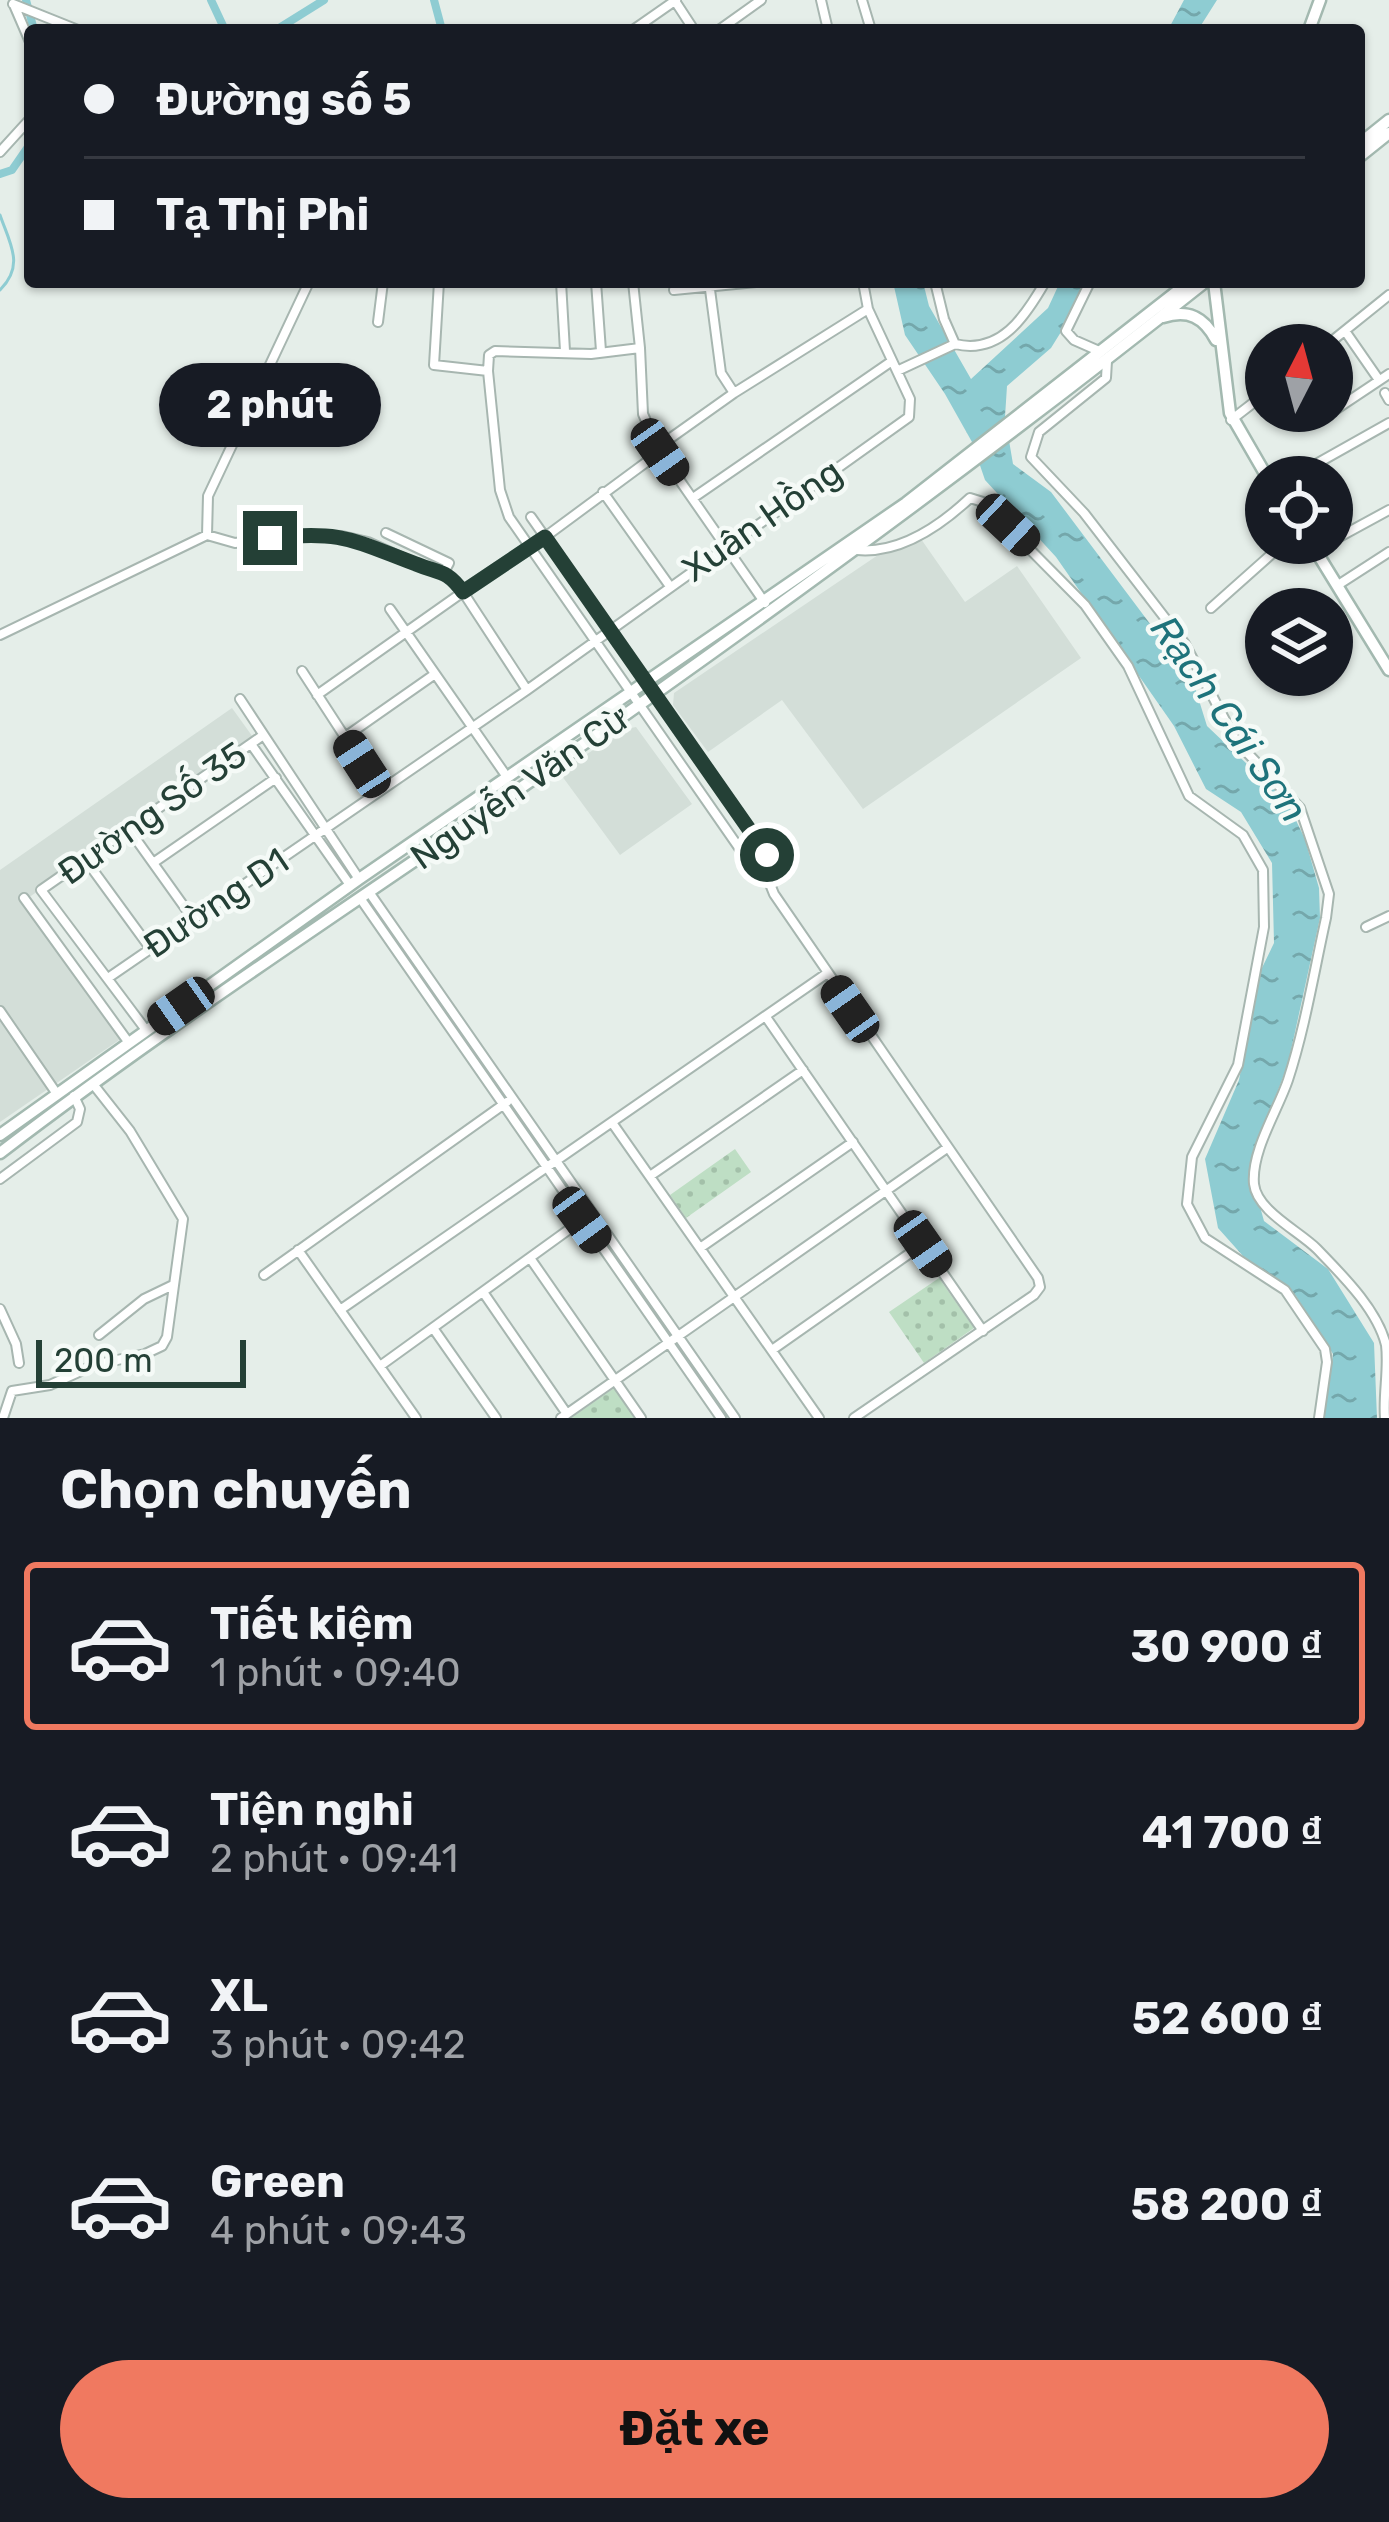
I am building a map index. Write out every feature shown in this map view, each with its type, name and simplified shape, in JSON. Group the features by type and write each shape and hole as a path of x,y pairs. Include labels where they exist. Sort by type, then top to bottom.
{"main road":[{"path":"1365,140 1389,120"},
{"path":"1365,152 1389,133"},
{"name":"Nguyễn Văn Cừ","path":"1104,356 1177,288"},
{"name":"Nguyễn Văn Cừ","path":"0,1153 355,882 632,689 856,550 1198,288"},
{"path":"1214,288 1231,420 1254,456"},
{"path":"1160,318 1186,313 1200,318 1219,346"},
{"name":"Nguyễn Văn Cừ","path":"0,1135 129,1043 150,1035 516,791 910,507"},
{"path":"463,592 545,537"},
{"path":"1325,564 1389,670"},
{"path":"508,778 516,791"},
{"path":"355,882 364,895"}],"street":[{"path":"641,24 675,0"},
{"path":"727,24 761,0"},
{"path":"13,2 64,24"},
{"path":"0,152 24,125"},
{"path":"207,535 208,496 306,288"},
{"path":"378,322 382,288"},
{"path":"439,288 434,364 488,371"},
{"path":"561,288 565,352"},
{"path":"596,288 601,350"},
{"path":"634,288 643,414 659,450 767,606"},
{"path":"674,290 686,288"},
{"path":"710,288 721,374 734,393"},
{"path":"864,288 892,361 902,369 951,346 983,347 1001,339 1040,288"},
{"path":"545,537 734,393 868,303 872,288"},
{"path":"936,288 951,346"},
{"path":"1087,288 1066,331 1104,356 1106,378 1039,432 1031,457 1084,513 1185,644 1236,741 1291,797 1309,832 1329,894 1326,918 1295,1055 1254,1183 1258,1197 1314,1246 1376,1321 1389,1367 1383,1394 1385,1418"},
{"path":"1353,324 1389,295"},
{"path":"1353,343 1379,380"},
{"path":"640,347 495,351 489,355 500,490 509,517 528,546 751,865 764,869"},
{"path":"693,498 892,361"},
{"name":"Xuân Hồng","path":"472,728 909,417 912,410 902,369"},
{"path":"1353,398 1389,374"},
{"path":"1231,420 1245,409"},
{"path":"1331,456 1389,423"},
{"path":"603,492 669,585"},
{"path":"856,550 874,552 910,539 940,525 970,498 976,498 1085,605 1128,665 1189,796 1243,835 1263,870 1264,927 1238,1065 1192,1157 1187,1204 1205,1238 1285,1290 1325,1349 1319,1418"},
{"path":"1353,530 1389,510"},
{"path":"531,517 752,832 767,855 764,869 774,894 1038,1278 1040,1288 854,1418"},
{"path":"386,533 449,563 445,572"},
{"path":"0,635 207,535 235,543 299,535 342,536 445,572 527,690"},
{"path":"1338,585 1385,554 1389,566"},
{"path":"1211,608 1260,564"},
{"path":"317,695 463,592"},
{"path":"390,609 508,778"},
{"path":"302,671 380,791"},
{"path":"345,737 435,674"},
{"path":"240,699 326,829 355,882"},
{"name":"Đường D1","path":"107,978 472,728"},
{"name":"Đường Số 35","path":"107,978 41,890 262,736"},
{"path":"251,744 355,882"},
{"path":"153,863 276,778"},
{"path":"128,828 193,919"},
{"path":"85,859 150,948"},
{"path":"364,895 508,1102 582,1220 734,1418"},
{"path":"24,898 129,1043"},
{"path":"1366,927 1389,916"},
{"path":"340,1310 826,974"},
{"path":"107,978 150,1035"},
{"path":"0,1011 57,1094"},
{"path":"766,1016 983,1330"},
{"path":"650,1177 802,1070"},
{"path":"3,1418 12,1391 50,1385 94,1365 145,1354 164,1341 184,1228 181,1213 130,1131 92,1082"},
{"path":"0,1179 77,1122 80,1109 74,1096"},
{"path":"508,1102 558,1162 721,1418"},
{"path":"264,1275 508,1102"},
{"path":"613,1124 819,1418"},
{"path":"700,1248 853,1142"},
{"path":"483,1292 564,1416 946,1148"},
{"path":"380,1366 582,1220"},
{"path":"772,1350 923,1244"},
{"path":"298,1250 416,1418"},
{"path":"530,1258 641,1418"},
{"path":"100,1335 144,1299 173,1286"},
{"path":"0,1309 19,1363"},
{"path":"433,1328 496,1418"}],"shaded area":[{"path":"921,539 965,602 1017,566 1081,658 863,809 782,700 708,752 673,705 674,693 878,555"},
{"path":"232,708 255,740 28,898 125,1036 0,1122 0,870"},
{"path":"636,727 692,804 620,855 559,772"}],"green space":[{"path":"735,1149 751,1172 686,1218 670,1195"},
{"path":"939,1278 974,1328 924,1363 889,1312"},
{"path":"614,1388 635,1418 571,1418"}],"water":[{"path":"1184,0 1217,0 1202,24 1171,24"},
{"name":"Rạch Cái Sơn","path":"894,288 924,288 929,306 971,379 1048,308 1057,288 1088,288 1051,348 1007,386 1005,417 1013,464 1051,492 1193,681 1207,726 1287,802 1305,839 1319,888 1320,918 1288,1064 1249,1167 1264,1221 1328,1269 1374,1343 1377,1418 1323,1418 1333,1354 1296,1296 1243,1256 1218,1228 1205,1159 1239,1080 1260,972 1274,943 1272,863 1241,812 1206,789 1174,726 1056,557 985,480 972,442 905,335"}],"waterway":[{"path":"26,0 32,24"},
{"path":"211,0 222,24"},
{"path":"286,24 324,0"},
{"path":"434,0 440,24"},
{"path":"0,174 12,170 24,153"},
{"path":"0,215 14,263 0,290"}],"route":[{"path":"270,538 316,534 355,538 419,566 441,570 463,592 545,537 767,855"}]}
